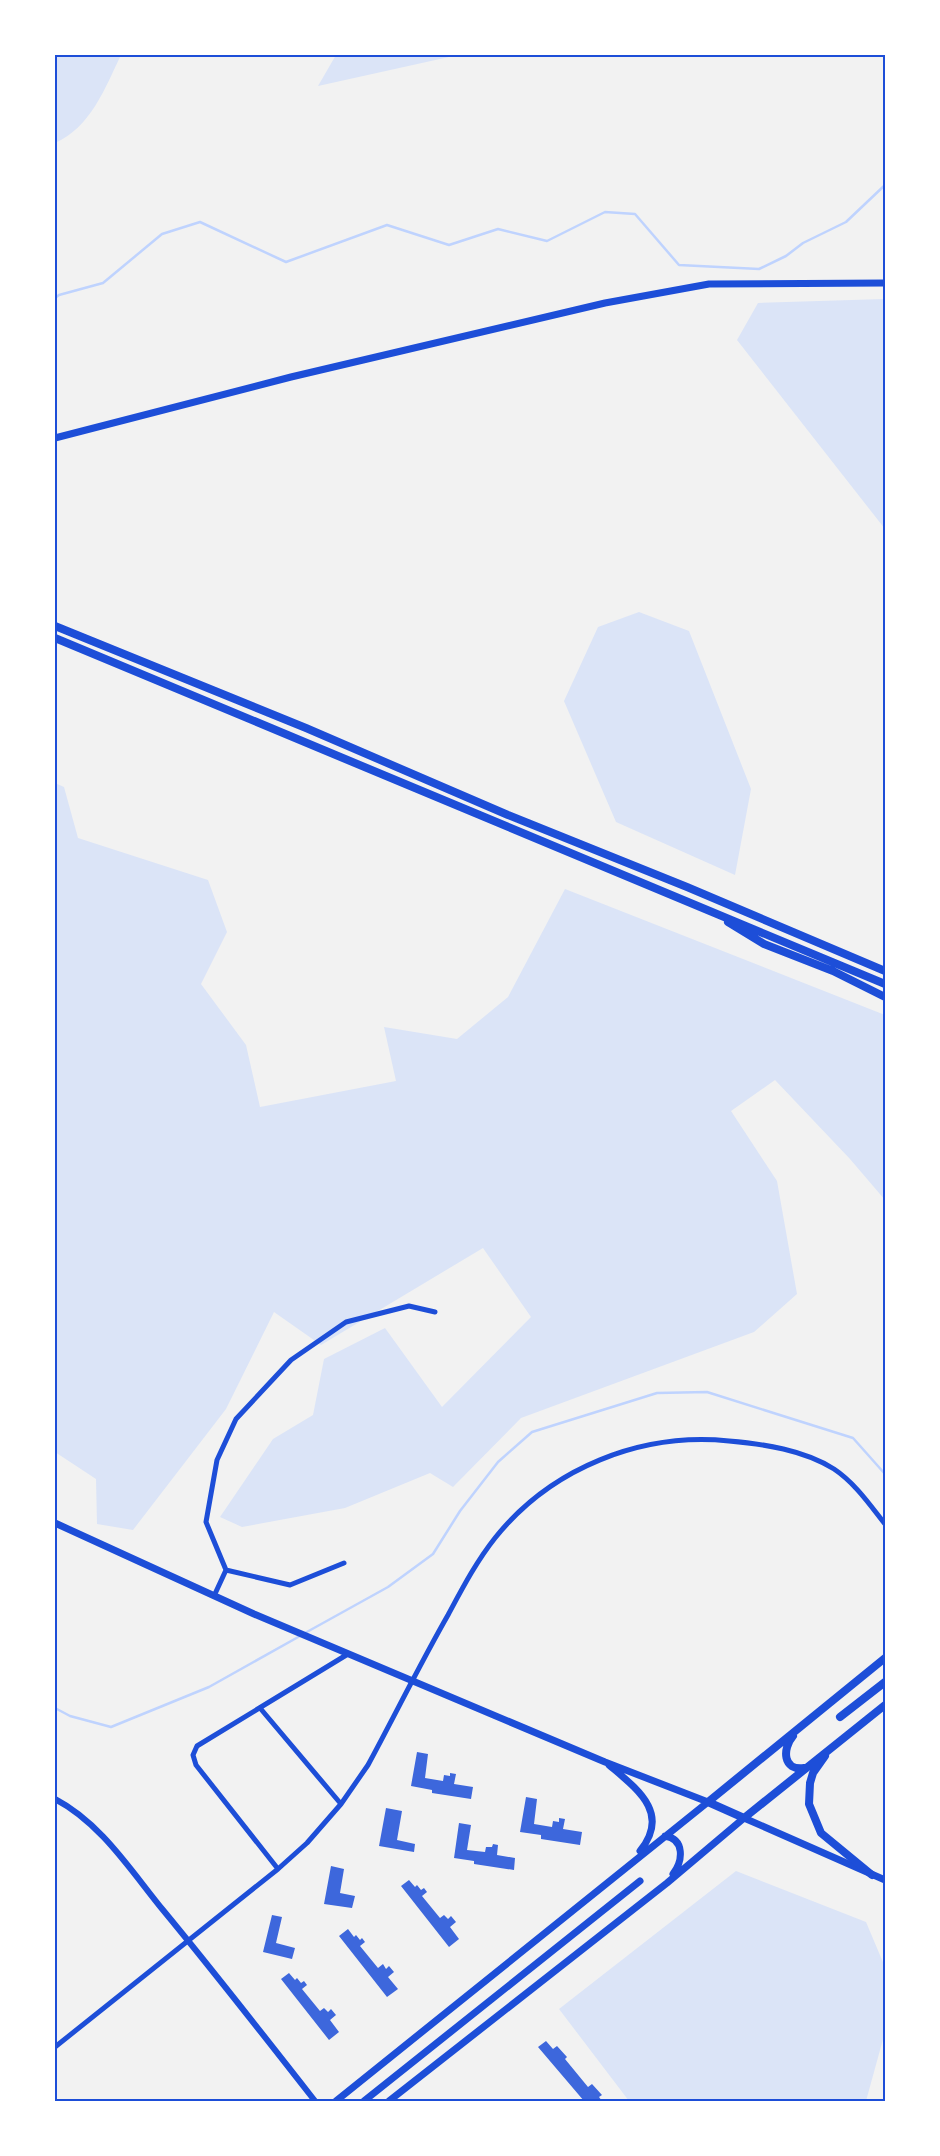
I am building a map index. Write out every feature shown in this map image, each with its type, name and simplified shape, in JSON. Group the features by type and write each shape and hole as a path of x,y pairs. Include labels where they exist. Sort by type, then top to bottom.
{"main road":[{"path":"55,438 291,377 605,303 709,284 885,284"},
{"path":"55,626 306,728 508,815 687,887 885,972"},
{"path":"55,638 885,984"},
{"path":"700,906 764,944 833,971 885,997"},
{"path":"55,1523 254,1614 605,1762 708,1802 885,1880"},
{"path":"336,2101 885,1658"},
{"path":"840,1717 885,1682"},
{"path":"389,2101 667,1883 805,1768 885,1705"},
{"path":"805,1768 793,1768 789,1765 785,1754 786,1747 794,1734 819,1710"},
{"path":"834,1745 813,1773 810,1783 809,1804 821,1833 872,1875"},
{"path":"605,1762 637,1789 650,1809 653,1818 650,1836 633,1860"},
{"path":"665,1836 677,1841 681,1855 677,1870 667,1883"},
{"path":"364,2101 640,1881"}],"street":[{"path":"214,1596 226,1570 206,1522 217,1460 236,1420 291,1360 346,1322 409,1306 435,1312"},
{"path":"55,2047 278,1869 319,1831 341,1804 368,1765 412,1680 478,1561 506,1526 530,1503 560,1481 597,1461 630,1449 662,1442 703,1440 769,1446 799,1454 824,1464 839,1474 862,1496 885,1524"},
{"path":"226,1570 290,1586 344,1563"},
{"path":"278,1869 196,1765 193,1755 197,1746 348,1654"},
{"path":"260,1708 341,1804"},
{"path":"55,1799 73,1808 105,1840 188,1940 315,2101"}],"shaded area":[{"path":"55,55 121,55 103,93 87,117 68,136 55,143"},
{"path":"336,55 458,55 318,86"},
{"path":"884,299 885,529 737,340 758,303"},
{"path":"639,612 689,631 751,789 735,875 616,822 564,701 598,627"},
{"path":"55,783 64,787 78,838 208,880 227,932 201,984 246,1045 260,1107 396,1081 384,1027 457,1039 508,997 565,889 885,1015 885,1200 850,1159 775,1080 731,1111 777,1181 797,1294 754,1332 521,1418 453,1487 430,1473 345,1508 242,1527 220,1517 273,1439 313,1415 324,1359 385,1328 442,1407 531,1317 483,1248 321,1345 274,1312 226,1409 133,1530 97,1524 96,1479 55,1452"},
{"path":"736,1871 866,1922 885,1967 885,2032 866,2101 629,2101 559,2009"}],"building":[{"path":"417,1752 428,1754 425,1778 443,1781 444,1775 456,1774 454,1784 473,1787 471,1799 432,1793 432,1790 411,1786"},
{"path":"526,1797 537,1799 534,1824 552,1827 553,1821 559,1822 559,1818 565,1819 563,1829 582,1832 580,1845 541,1839 541,1835 520,1832"},
{"path":"386,1808 402,1811 397,1840 415,1844 414,1852 379,1846"},
{"path":"459,1823 471,1825 467,1850 485,1852 486,1847 492,1847 493,1844 498,1845 497,1855 515,1858 514,1870 474,1864 474,1861 454,1858"},
{"path":"331,1866 344,1869 340,1893 355,1896 352,1908 324,1904"},
{"path":"409,1880 415,1887 417,1885 421,1890 424,1888 427,1892 422,1896 440,1918 444,1915 448,1919 451,1916 456,1922 450,1927 459,1939 449,1947 401,1886"},
{"path":"272,1915 282,1917 276,1943 295,1948 292,1959 263,1952"},
{"path":"348,1929 354,1937 356,1935 360,1940 362,1938 365,1942 360,1946 378,1968 383,1964 386,1969 389,1966 394,1972 388,1977 398,1989 387,1997 339,1936"},
{"path":"289,1973 295,1980 297,1978 301,1983 304,1981 307,1985 302,1989 320,2011 324,2008 328,2012 331,2009 336,2015 330,2020 339,2032 329,2040 281,1979"},
{"path":"546,2041 553,2049 557,2046 588,2087 592,2084 602,2095 599,2097 602,2101 584,2101 538,2047"}],"waterway":[{"path":"55,298 59,295 103,283 162,234 200,222 286,262 387,225 449,245 498,229 547,241 605,212 635,214 679,265 759,269 786,256 803,243 846,222 885,185"},
{"path":"305,1633 388,1587 433,1554 460,1511 498,1462 532,1432 657,1393 707,1392 853,1438 885,1474"},
{"path":"55,1708 70,1716 111,1727 209,1687 300,1636"}]}
